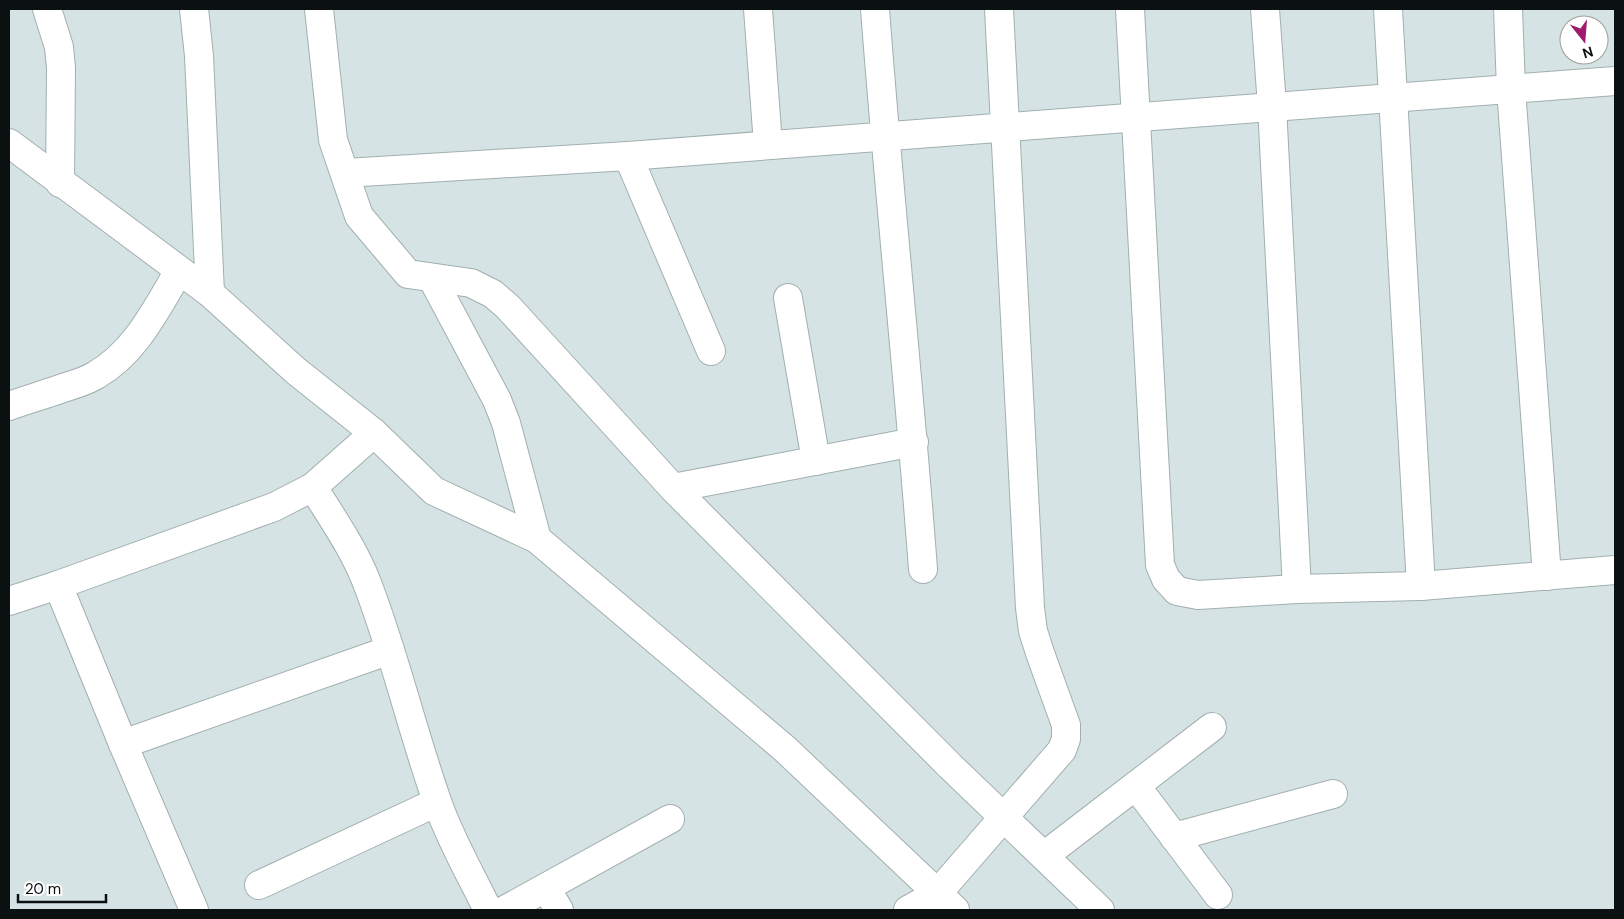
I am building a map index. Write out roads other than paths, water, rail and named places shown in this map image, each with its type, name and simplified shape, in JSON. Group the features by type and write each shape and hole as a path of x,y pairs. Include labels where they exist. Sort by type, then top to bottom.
{"street":[{"path":"47,9 59,47 61,68 60,183"},
{"path":"194,9 199,56 210,293"},
{"path":"319,9 333,140 359,216 408,274 470,284 493,294 673,488 950,766 1100,910"},
{"path":"758,9 768,145"},
{"path":"875,9 914,442 923,569"},
{"path":"908,910 946,902 1004,817 1062,750 1066,739 1066,725 1040,652 1030,608 999,9"},
{"path":"1130,9 1160,566 1166,579 1177,591 1198,595 1297,589 1421,586 1615,570"},
{"path":"1265,9 1272,106 1297,589"},
{"path":"1388,9 1421,586"},
{"path":"1508,9 1511,88 1547,576"},
{"path":"345,173 628,156 1615,81"},
{"path":"9,144 210,293 296,371 374,433 434,491 537,540 786,749 946,902"},
{"path":"628,156 711,351"},
{"path":"9,406 82,382 96,376 110,366 123,355 144,330 179,271"},
{"path":"432,278 497,400 506,423 537,540"},
{"path":"788,298 816,461"},
{"path":"9,601 274,507 313,487 374,433"},
{"path":"673,488 914,442"},
{"path":"313,487 356,558 367,582 437,802 449,831 488,910"},
{"path":"58,585 194,910"},
{"path":"123,744 390,650"},
{"path":"1044,856 1212,727"},
{"path":"1136,786 1218,895"},
{"path":"1174,836 1333,794"},
{"path":"259,885 437,802"},
{"path":"505,910 552,899 670,819"}]}
